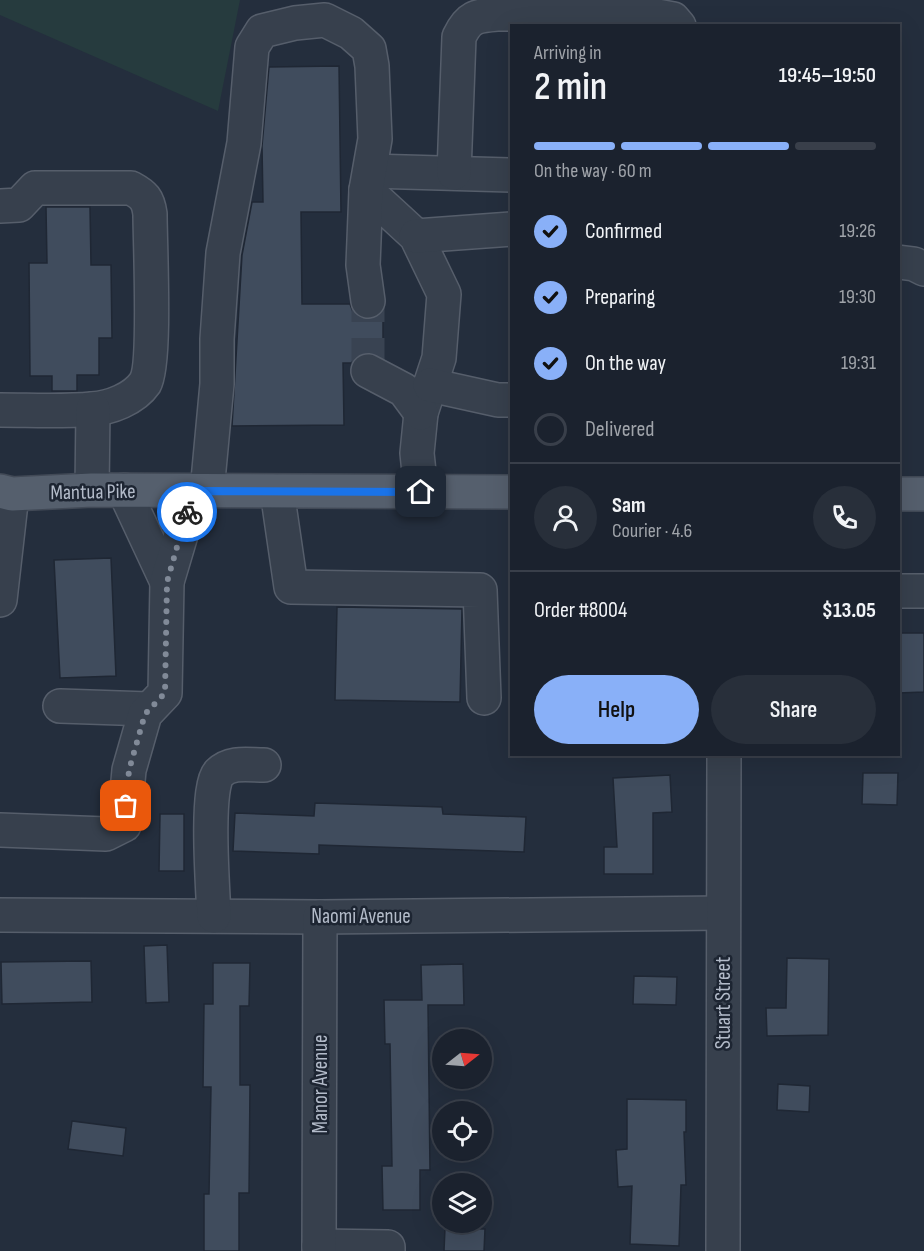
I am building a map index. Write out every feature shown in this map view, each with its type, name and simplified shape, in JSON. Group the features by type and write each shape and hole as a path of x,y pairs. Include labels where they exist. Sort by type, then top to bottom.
{"main road":[{"name":"Mantua Pike","path":"6,492 108,490 510,492"},
{"path":"900,494 924,494"}],"street":[{"path":"454,173 459,37 466,22 480,15 539,20 615,20 652,15 673,19 677,24"},
{"path":"0,830 106,834 124,825 129,770 145,714 165,693 167,582 201,491 216,394 217,339 225,230 244,142 252,47 262,31 295,23 325,20 351,33 369,49 372,66 375,139 368,181 363,265 368,301"},
{"path":"368,181 454,173 510,175"},
{"path":"368,181 416,236 444,294 440,358 425,399 417,453 421,492"},
{"path":"0,206 19,206 35,188 131,188 143,195 148,202 150,367 145,383 132,396 93,409 0,410"},
{"path":"416,236 510,229"},
{"path":"900,262 914,264 924,269"},
{"path":"368,371 425,399 510,400"},
{"path":"93,409 108,490 167,582"},
{"path":"277,491 291,587 480,590 484,698"},
{"path":"0,591 6,492"},
{"path":"900,591 924,591"},
{"path":"60,706 149,709"},
{"name":"Stuart Street","path":"723,1251 724,756"},
{"path":"214,916 211,797 218,774 230,765 264,765"},
{"name":"Naomi Avenue","path":"0,915 320,917 723,913"},
{"name":"Manor Avenue","path":"319,1248 320,917"},
{"path":"319,1248 388,1247 388,1251"}],"green space":[{"path":"0,0 240,0 218,111 0,15"}],"building":[{"path":"339,66 341,212 301,212 302,304 350,304 353,312 360,318 370,320 379,316 383,311 383,358 367,352 358,356 351,363 343,363 344,425 232,426 242,255 252,202 263,202 262,146 269,67"},
{"path":"46,207 90,207 91,265 111,265 112,338 99,338 99,375 77,375 77,391 52,391 52,376 30,376 29,263 47,263"},
{"path":"111,558 116,676 60,678 54,560"},
{"path":"337,607 462,609 460,702 335,700"},
{"path":"900,633 924,633 924,692 900,693"},
{"path":"863,773 898,773 897,805 862,804"},
{"path":"670,775 672,812 653,813 653,874 604,874 604,847 617,847 613,778"},
{"path":"315,803 442,807 443,814 526,817 524,852 319,845 319,854 233,851 235,813 314,816"},
{"path":"160,814 184,814 184,871 159,871"},
{"path":"167,945 169,1002 146,1003 144,946"},
{"path":"787,958 829,959 828,1035 767,1036 766,1008 786,1008"},
{"path":"91,961 92,1002 2,1004 1,962"},
{"path":"213,963 250,963 249,1006 240,1006 240,1085 250,1085 249,1193 239,1193 239,1251 204,1251 204,1194 209,1194 211,1087 203,1087 204,1004 213,1004"},
{"path":"463,964 464,1005 428,1005 430,1170 420,1170 420,1210 383,1210 382,1166 392,1166 390,1044 385,1044 384,1000 422,1000 421,965"},
{"path":"634,976 677,977 676,1005 633,1004"},
{"path":"778,1084 810,1086 809,1112 777,1110"},
{"path":"627,1099 686,1100 686,1132 684,1132 686,1185 681,1185 679,1246 630,1244 632,1186 618,1187 616,1150 627,1149"},
{"path":"72,1121 126,1128 123,1156 68,1149"},
{"path":"445,1233 485,1233 484,1251 444,1251"}],"tunnel":[{"path":"368,301 368,371"}],"way so far":[{"path":"126,806 129,770 145,714 165,693 167,582 187,512"}],"route":[{"path":"187,512 194,491 421,492"}]}
